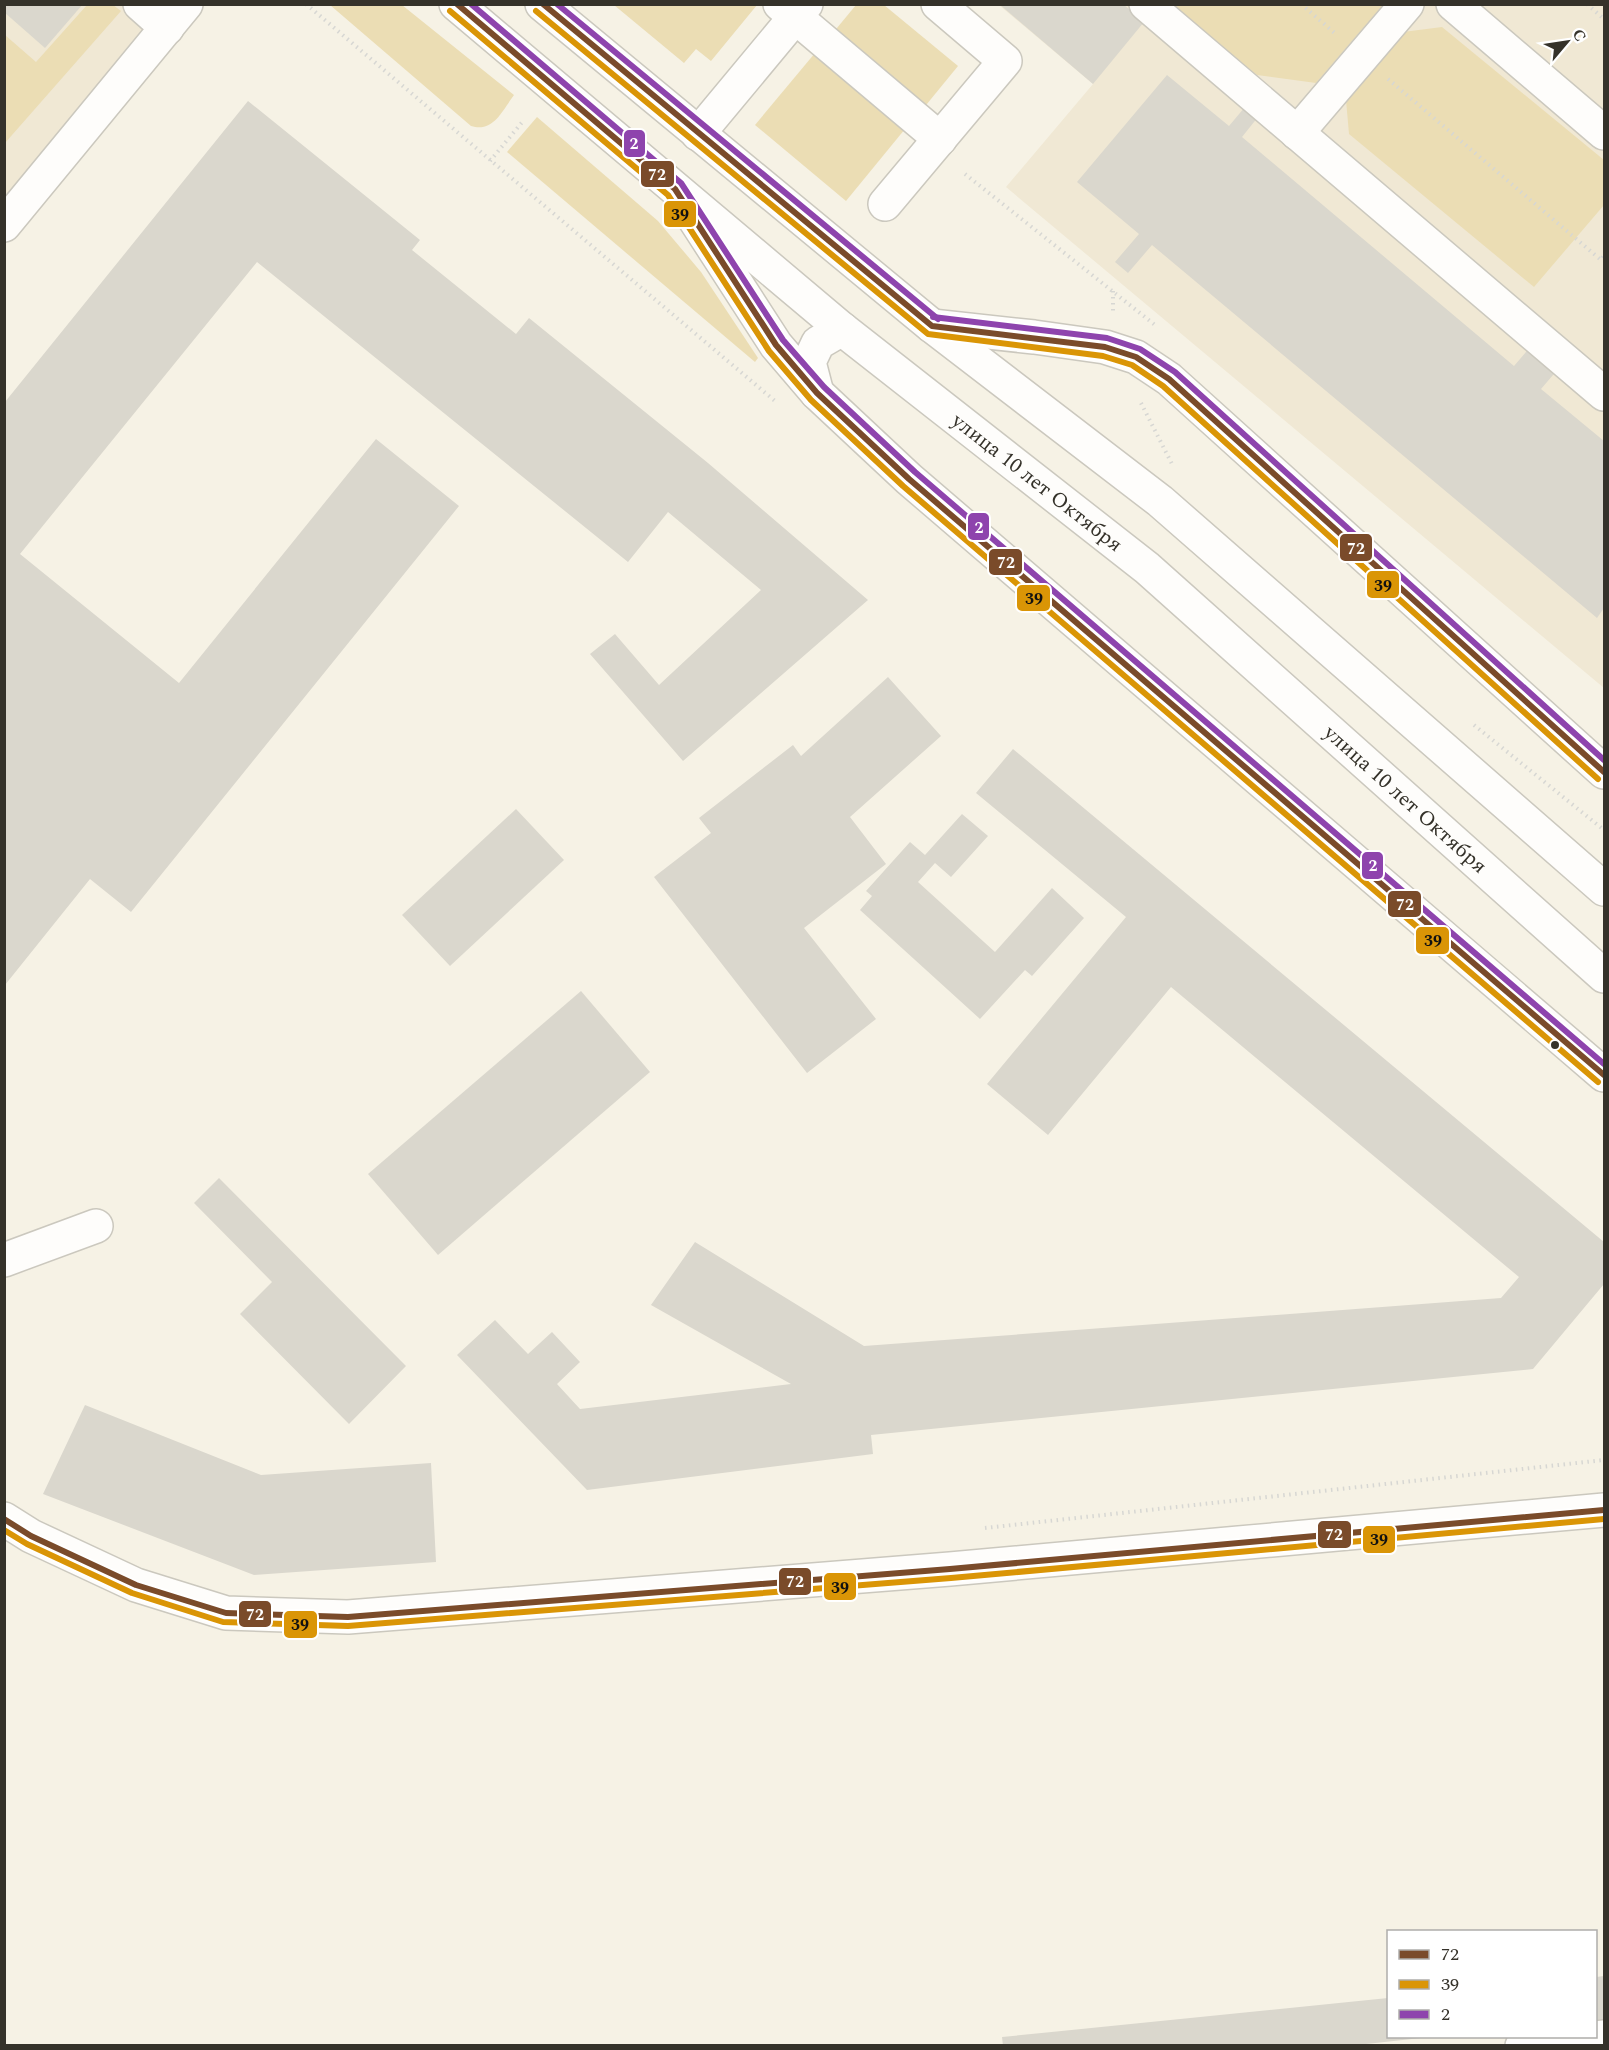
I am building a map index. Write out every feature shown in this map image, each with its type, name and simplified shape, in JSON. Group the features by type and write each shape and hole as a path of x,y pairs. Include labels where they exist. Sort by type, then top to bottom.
{"main road":[{"path":"4,225 177,16 140,4"},
{"name":"улица 10 лет Октября","path":"456,4 842,329 1147,568 1605,976"},
{"path":"542,4 932,326 1160,501 1605,889"},
{"path":"885,204 1005,61 938,4"},
{"path":"1146,4 1605,394"},
{"path":"1298,133 1407,4"},
{"path":"1453,4 1605,133"},
{"path":"698,134 793,9 940,139"},
{"path":"675,189 776,345 818,393 909,478 1605,1075"},
{"path":"932,326 1105,347 1136,357 1169,378 1605,772"},
{"path":"818,393 808,362 818,343 842,329"},
{"path":"4,1260 96,1226"},
{"path":"4,1519 31,1536 136,1585 226,1612 348,1617 950,1569 1605,1510"},
{"path":"1522,2046 1596,2038"}],"path":[{"path":"1300,4 1601,260 1605,255"},
{"path":"1587,4 1605,19"},
{"path":"490,160 524,120"},
{"path":"977,1528 1605,1460"}],"shaded area":[{"path":"757,4 711,61 696,49 684,63 614,5"},
{"path":"5,5 168,5 5,201"},
{"path":"87,5 113,5 121,11 5,143 5,35 36,62"},
{"path":"330,5 402,5 514,95 501,114 491,123 479,127 471,126"},
{"path":"856,5 884,5 958,66 922,110 832,34"},
{"path":"999,5 1604,5 1604,688 1006,187 1093,84"},
{"path":"1170,5 1383,5 1316,83 1257,75"},
{"path":"1442,27 1604,160 1604,205 1534,287 1349,134 1346,100 1403,32"},
{"path":"815,53 905,129 846,201 755,125"},
{"path":"537,117 658,221 701,272 758,358 755,362 507,152"}],"building":[{"path":"4,4 83,4 45,48 4,12"},
{"path":"999,4 1123,4 1144,22 1093,84"},
{"path":"1167,75 1229,126 1250,101 1262,112 1242,137 1514,366 1532,345 1559,368 1541,389 1604,441 1604,608 1597,618 1152,245 1128,273 1115,262 1139,234 1077,182"},
{"path":"248,101 420,240 412,250 516,334 529,318 708,463 868,600 683,761 590,654 615,634 659,685 761,590 668,512 628,562 257,262 20,554 179,683 376,439 459,506 131,912 90,879 5,985 5,402"},
{"path":"888,677 941,736 850,817 886,864 804,928 876,1019 807,1073 654,877 711,833 699,818 793,745 801,756"},
{"path":"1013,749 1604,1242 1604,1284 1533,1369 871,1435 873,1454 587,1490 457,1355 495,1320 528,1354 552,1332 580,1362 557,1384 580,1409 791,1384 651,1305 695,1242 864,1346 1501,1298 1519,1277 1171,987 1048,1135 987,1084 1126,917 976,793"},
{"path":"516,809 564,860 450,966 402,915"},
{"path":"962,814 988,836 951,877 935,863 918,882 995,952 1052,888 1084,918 1032,976 1025,970 980,1019 860,910 872,896 866,891 910,842 925,855"},
{"path":"581,991 650,1072 438,1255 368,1174"},
{"path":"219,1178 406,1366 349,1424 240,1314 272,1282 194,1203"},
{"path":"85,1405 261,1475 431,1463 436,1562 254,1575 43,1494"},
{"path":"1604,1976 1604,2019 1597,2020 1597,1977"},
{"path":"1387,1998 1387,2038 1421,2038 1348,2046 1003,2046 1002,2037"}],"transit line":[{"name":"72","path":"457,4 675,189 776,345 817,393 909,479 1604,1075"},
{"name":"2","path":"471,4 681,183 783,340 824,387 915,472 1604,1064"},
{"name":"72","path":"543,4 932,326 1105,347 1136,357 1169,379 1604,772"},
{"name":"2","path":"557,4 938,319"},
{"name":"39","path":"450,11 668,195 769,351 811,400 903,486 1598,1082"},
{"name":"39","path":"536,11 928,334 1103,356 1132,365 1163,386 1598,779"},
{"name":"2","path":"933,317 1107,338 1140,349 1175,372 1604,760"},
{"name":"72","path":"4,1519 31,1536 136,1585 226,1613 348,1617 950,1569 1604,1510"},
{"name":"39","path":"4,1530 27,1544 132,1593 223,1622 348,1626 951,1578 1604,1519"}]}
